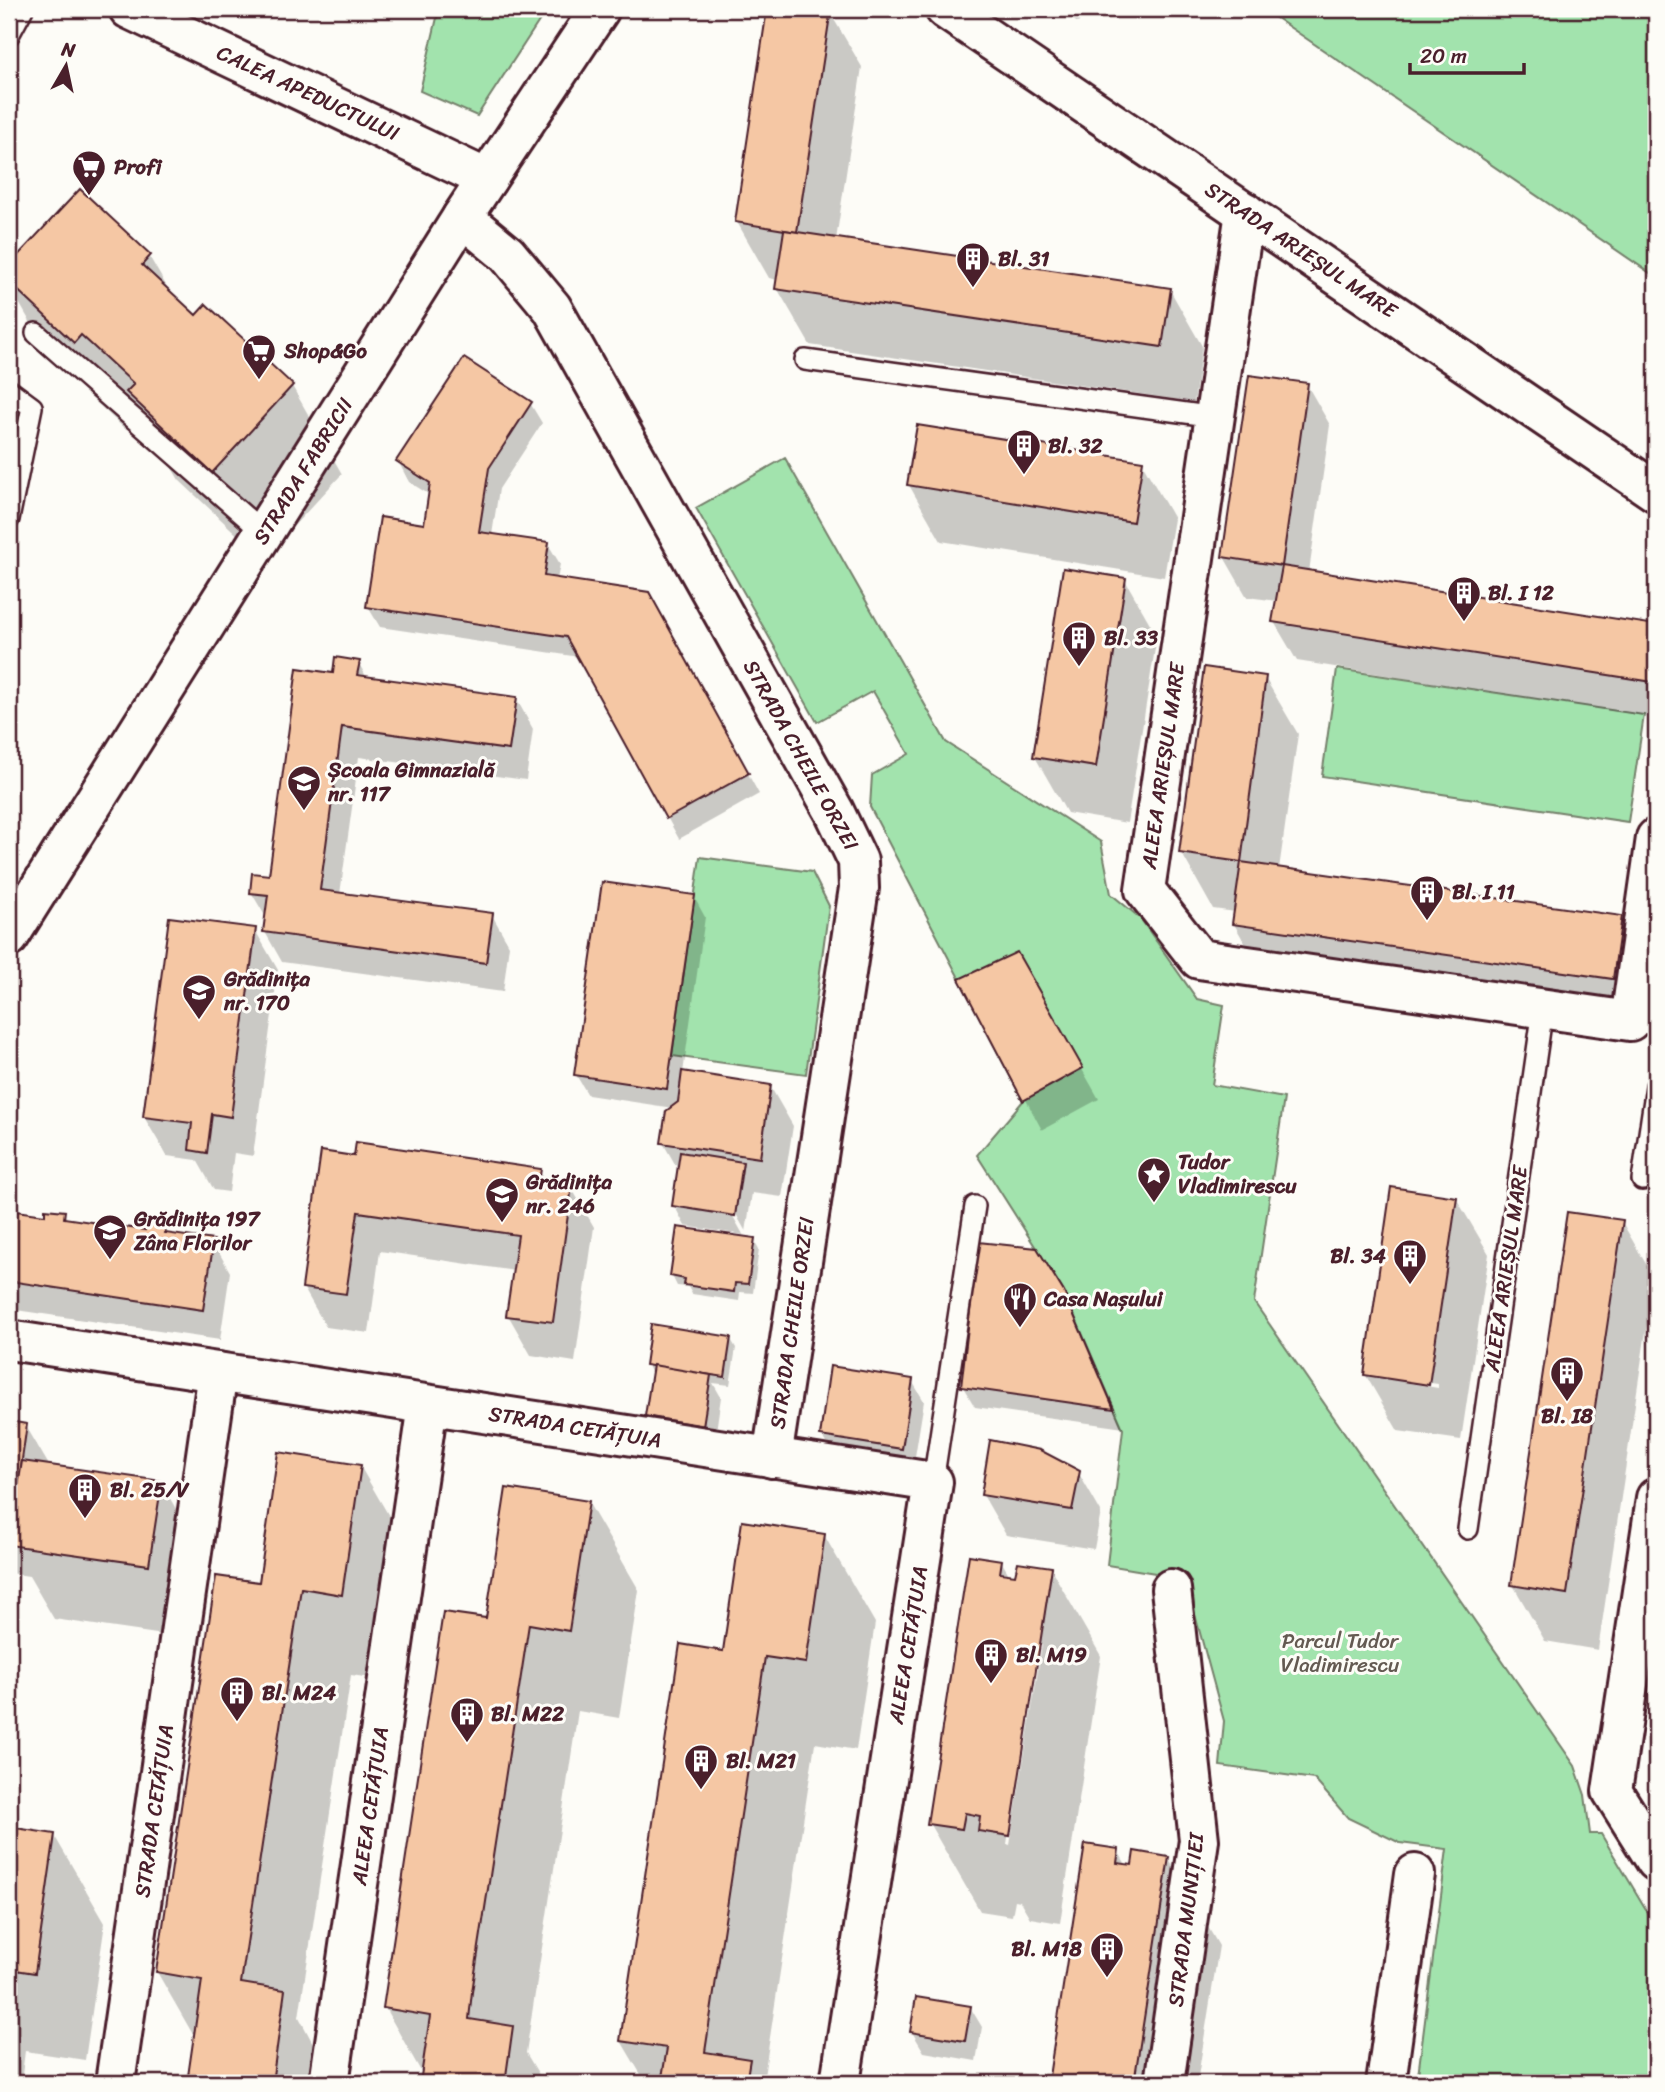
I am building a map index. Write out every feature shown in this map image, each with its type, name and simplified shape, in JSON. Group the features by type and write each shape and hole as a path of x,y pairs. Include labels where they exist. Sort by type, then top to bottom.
{"street":[{"name":"CALEA APEDUCTULUI","path":"129,9 487,179"},
{"name":"STRADA FABRICII","path":"9,937 462,217 600,9"},
{"name":"STRADA ARIEȘUL MARE","path":"945,9 1656,492"},
{"name":"ALEEA ARIEȘUL MARE","path":"1245,212 1145,890 1199,959 1643,1023 1656,838"},
{"name":"STRADA CHEILE ORZEI","path":"462,217 507,254 552,308 834,811 858,861 859,888 772,1458"},
{"name":"STRADA CETĂȚUIA","path":"9,1340 933,1482"},
{"name":"STRADA CETĂȚUIA","path":"115,2083 218,1372"},
{"name":"ALEEA CETĂȚUIA","path":"330,2083 428,1405"},
{"name":"ALEEA CETĂȚUIA","path":"840,2083 933,1482"},
{"path":"1656,1498 1612,1791 1656,1861"},
{"name":"STRADA MUNIȚIEI","path":"1164,2083 1199,1840 1171,1589"},
{"path":"1386,2083 1415,1874"}],"lane":[{"path":"9,36 23,9"},
{"path":"36,333 264,533"},
{"path":"805,360 1215,417"},
{"path":"9,390 32,407 9,519"},
{"name":"ALEEA ARIEȘUL MARE","path":"1468,1530 1543,1009"},
{"path":"1642,1181 1656,1086"},
{"name":"ALEEA CETĂȚUIA","path":"933,1482 975,1206"}],"green space":[{"path":"439,9 547,9 477,116 420,91"},
{"path":"1263,9 1656,9 1656,277"},
{"name":"Parcul Tudor Vladimirescu","path":"785,458 946,742 1101,842 1111,894 1140,918 1197,999 1224,1005 1212,1085 1284,1098 1254,1302 1575,1766 1585,1795 1590,1834 1601,1834 1656,1926 1656,2083 1417,2083 1447,1849 1400,1843 1348,1818 1314,1779 1220,1766 1224,1721 1185,1578 1107,1565 1123,1429 1064,1292 977,1155 1023,1101 870,807 872,775 909,754 873,691 817,722 696,508"},
{"path":"1337,669 1644,715 1628,822 1322,776"},
{"path":"700,857 812,872 829,906 806,1074 672,1056"}],"building":[{"path":"767,9 831,9 797,232 735,222"},
{"path":"80,189 151,255 142,265 196,315 206,304 293,385 212,473 126,392 134,384 81,335 74,343 9,282 9,265"},
{"name":"Bl. 31","path":"784,230 1171,288 1162,347 775,289"},
{"path":"464,358 532,402 489,468 479,532 549,542 544,576 649,592 749,773 666,819 566,637 366,607 380,517 424,524 430,483 396,461"},
{"path":"1249,375 1308,383 1282,566 1222,557"},
{"name":"Bl. 32","path":"917,425 1143,461 1133,522 907,485"},
{"name":"Bl. I 12","path":"1282,566 1656,625 1653,682 1272,622"},
{"name":"Bl. 33","path":"1063,568 1126,578 1096,767 1033,757"},
{"name":"Școala Gimnazială nr. 117","path":"335,657 360,661 357,675 517,697 509,750 342,727 320,890 493,913 486,963 263,932 268,895 250,893 252,873 269,875 297,668 333,673"},
{"path":"1204,667 1266,676 1241,862 1179,853"},
{"name":"Bl. I 11","path":"1241,862 1622,916 1613,979 1232,924"},
{"path":"602,882 695,895 667,1089 574,1075"},
{"name":"Grădinița nr. 170","path":"169,917 256,928 231,1117 212,1114 207,1153 189,1150 192,1123 143,1117"},
{"path":"1017,952 1083,1068 1023,1101 959,979"},
{"path":"682,1071 771,1085 760,1158 661,1143 666,1111 678,1102"},
{"name":"Grădinița nr. 246","path":"356,1142 541,1169 539,1181 572,1186 553,1322 506,1316 518,1235 358,1212 346,1294 302,1288 321,1151 354,1156"},
{"path":"680,1152 743,1162 735,1216 672,1206"},
{"name":"Bl. 34","path":"1391,1187 1457,1197 1429,1385 1364,1375"},
{"name":"Grădinița 197 Zâna Florilor","path":"45,1209 65,1211 64,1218 145,1230 146,1223 166,1226 165,1233 214,1240 203,1310 9,1281 9,1210 45,1215"},
{"name":"Bl. I8","path":"1567,1212 1623,1220 1567,1594 1511,1585"},
{"path":"677,1227 755,1238 748,1284 735,1283 734,1292 684,1285 685,1279 670,1276"},
{"path":"978,1242 1037,1248 1064,1292 1114,1409 961,1387"},
{"path":"651,1324 731,1337 725,1377 645,1365"},
{"path":"653,1365 711,1375 703,1426 645,1416"},
{"path":"830,1366 913,1379 902,1449 820,1436"},
{"path":"9,1421 27,1424 17,1495 9,1493"},
{"path":"990,1440 1040,1450 1080,1471 1072,1510 981,1495"},
{"name":"Bl. M24","path":"278,1452 361,1465 342,1595 301,1588 241,1983 285,1990 272,2083 187,2083 202,1980 156,1972 216,1576 259,1582"},
{"name":"Bl. 25/V","path":"22,1461 162,1481 149,1565 9,1545"},
{"name":"Bl. M22","path":"506,1488 589,1501 569,1631 529,1624 472,1992 469,2019 513,2026 505,2083 420,2083 430,2016 383,2008 443,1612 486,1618"},
{"name":"Bl. M21","path":"742,1521 825,1534 806,1663 765,1657 705,2052 750,2059 746,2083 661,2083 667,2048 620,2041 680,1644 723,1651"},
{"name":"Bl. M19","path":"969,1555 1002,1560 1000,1573 1015,1575 1018,1562 1052,1567 1010,1836 978,1831 980,1816 965,1813 962,1829 927,1824"},
{"path":"9,1827 55,1834 35,1973 9,1969"},
{"name":"Bl. M18","path":"1085,1844 1119,1849 1117,1863 1132,1865 1134,1851 1169,1857 1134,2083 1048,2083"},
{"path":"916,1997 971,2006 965,2041 910,2032"}],"place":[{"name":"Profi","path":"89,197"},
{"name":"Bl. 31","path":"973,289"},
{"name":"Shop&Go","path":"259,381"},
{"name":"Bl. 32","path":"1024,476"},
{"name":"Bl. I 12","path":"1464,623"},
{"name":"Bl. 33","path":"1079,668"},
{"name":"Școala Gimnazială nr. 117","path":"304,812"},
{"name":"Bl. I 11","path":"1427,922"},
{"name":"Grădinița nr. 170","path":"199,1021"},
{"name":"Tudor Vladimirescu","path":"1154,1204"},
{"name":"Grădinița nr. 246","path":"502,1224"},
{"name":"Grădinița 197 Zâna Florilor","path":"110,1261"},
{"name":"Bl. 34","path":"1410,1286"},
{"name":"Casa Nașului","path":"1020,1329"},
{"name":"Bl. I8","path":"1567,1403"},
{"name":"Bl. 25/V","path":"85,1520"},
{"name":"Bl. M19","path":"991,1685"},
{"name":"Bl. M24","path":"237,1723"},
{"name":"Bl. M22","path":"467,1744"},
{"name":"Bl. M21","path":"701,1791"},
{"name":"Bl. M18","path":"1107,1979"}]}
